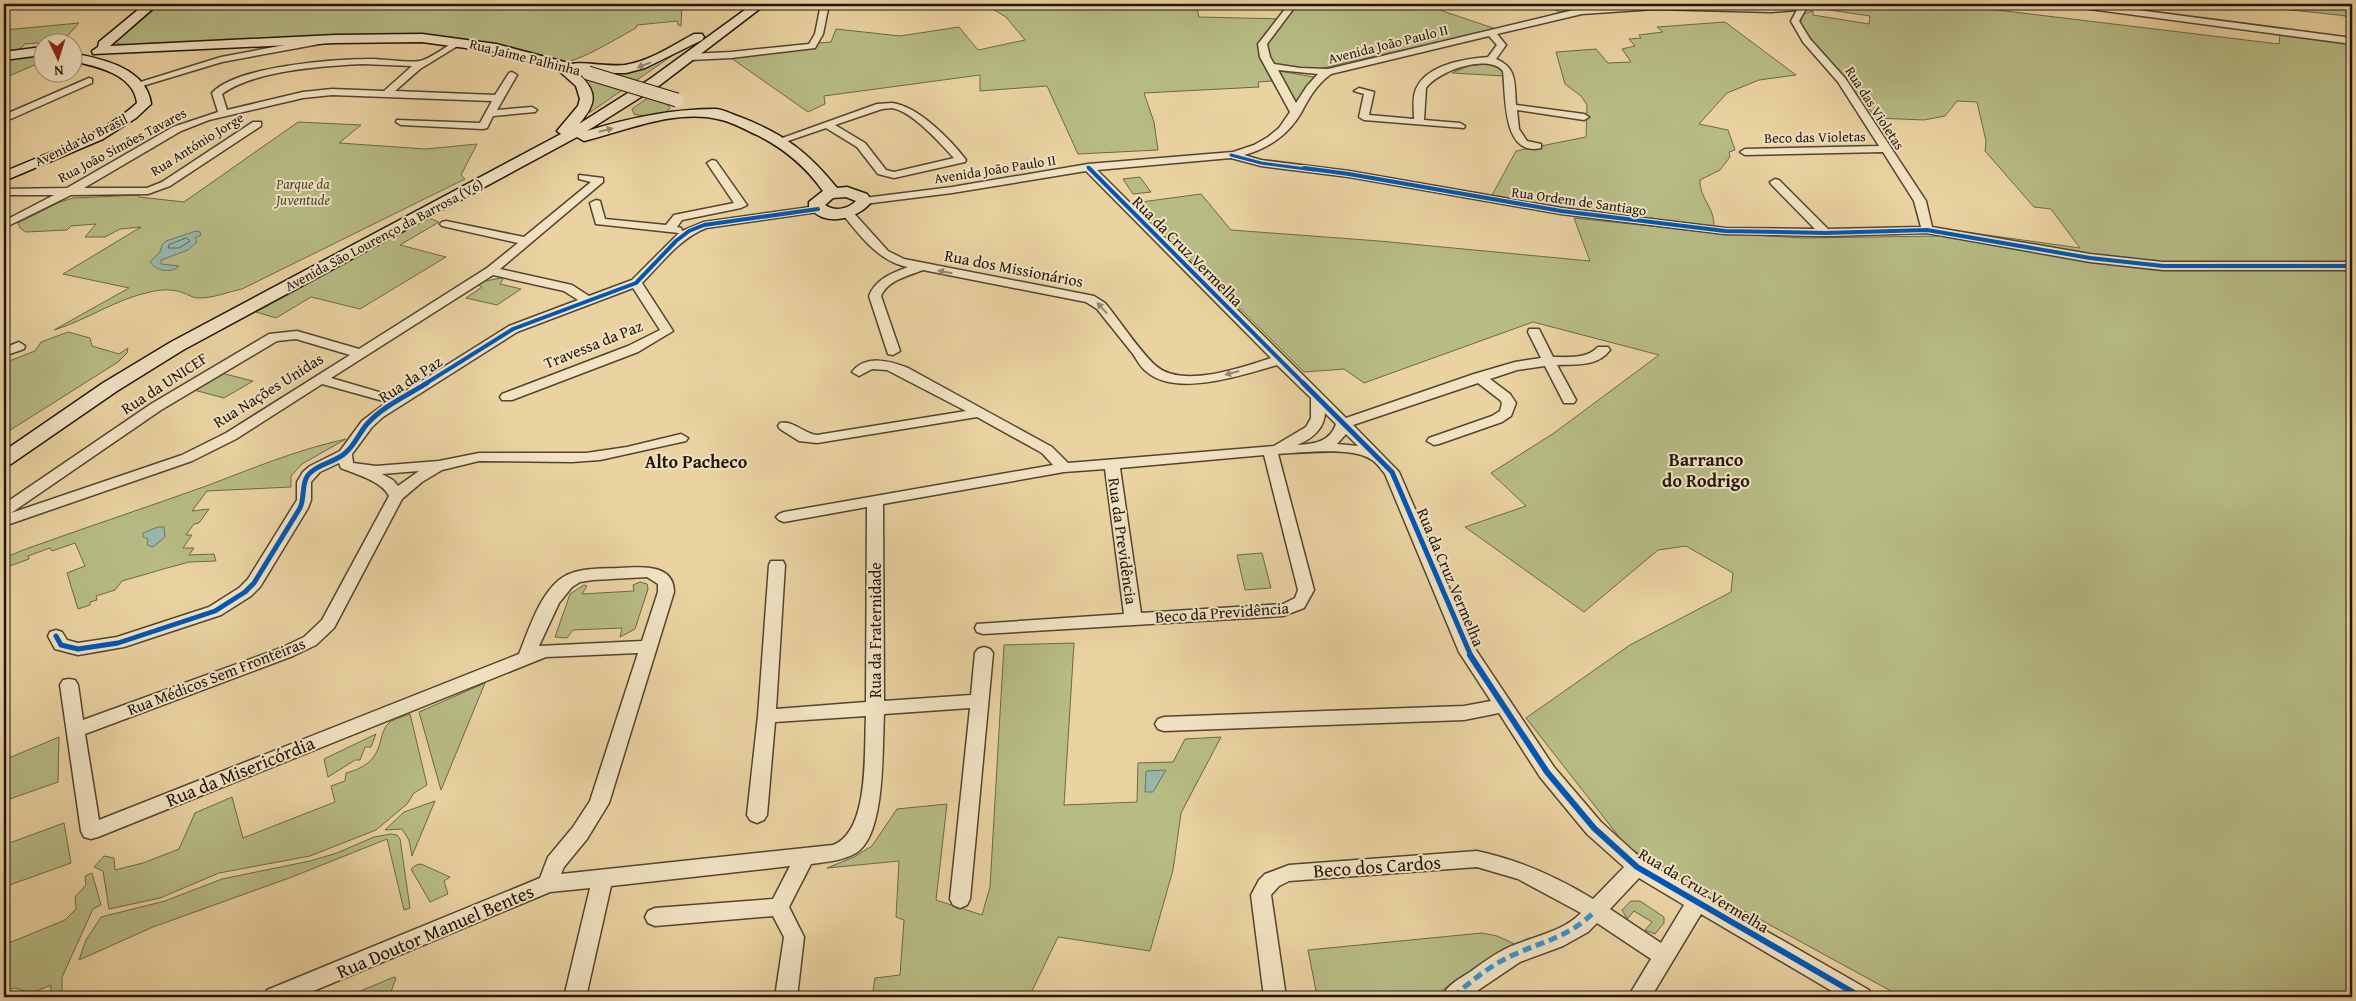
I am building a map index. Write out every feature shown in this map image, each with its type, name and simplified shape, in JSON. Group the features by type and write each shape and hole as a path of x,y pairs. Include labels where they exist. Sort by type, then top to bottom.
{"street":[{"path":"152,4 117,34 87,50 139,84 237,57 336,39"},
{"name":"Avenida São Lourenço da Barrosa (V6)","path":"4,445 104,379 195,326 560,135 628,93 749,4"},
{"name":"Avenida São Lourenço da Barrosa (V6)","path":"4,460 94,397 177,346 578,131 627,101 690,57 760,4"},
{"path":"690,57 732,55 812,46 819,34 825,4"},
{"path":"1293,4 1262,44 1265,57 1296,113"},
{"name":"Avenida João Paulo II","path":"864,201 932,193 1088,167 1231,155 1258,147 1276,138 1288,126 1314,81 1328,72 1553,17 1616,8 1802,8 1834,4"},
{"path":"2075,4 2122,7 2352,41"},
{"name":"Rua das Violetas","path":"1802,8 1795,21 1796,26 1842,80 1920,202 1927,230"},
{"path":"555,63 609,71 635,68 646,65 718,26"},
{"path":"1490,32 1502,45 1491,60"},
{"name":"Rua Jaime Palhinha","path":"87,50 336,39 414,38 460,42 496,48 555,63 728,117 779,141 810,164 833,193"},
{"path":"387,93 422,64 460,42"},
{"path":"4,56 32,53"},
{"path":"1419,123 1421,89 1427,80 1443,71 1471,61 1491,60 1503,65 1508,71 1514,129 1523,144 1537,146"},
{"path":"223,114 217,93 229,85 250,78 319,63 360,61 422,64"},
{"path":"555,63 579,79 587,94 584,110 560,135"},
{"path":"1271,66 1300,72 1328,72"},
{"path":"401,122 483,126 512,75"},
{"path":"4,119 89,81"},
{"name":"Avenida do Brasil","path":"4,177 122,122 144,104 145,96 139,84"},
{"path":"1359,91 1369,92 1364,117 1460,126"},
{"name":"Rua João Simões Tavares","path":"4,226 177,129 223,114 318,93 387,93 498,98"},
{"path":"627,101 622,106 623,112 628,115 646,117 677,110 681,107 677,100"},
{"path":"779,141 880,106 900,107 947,144 964,164 894,175 882,172 861,145 828,125"},
{"path":"1513,107 1584,117"},
{"path":"491,113 532,110"},
{"path":"528,159 584,137 657,119 702,113 728,117"},
{"name":"Rua António Jorge","path":"4,192 130,193 155,189 166,184 257,124"},
{"name":"Beco das Violetas","path":"1745,152 1885,149"},
{"name":"Rua Ordem de Santiago","path":"1231,155 1261,163 1349,174 1467,196 1625,220 1726,231 1825,233 1927,230 2090,258 2163,266 2352,266"},
{"path":"668,229 678,217 741,205 734,192 712,163"},
{"name":"Rua da Cruz Vermelha","path":"1088,167 1279,360 1345,430 1392,472 1468,652 1547,772 1594,828 1637,867 1861,997"},
{"name":"Rua Nações Unidas","path":"4,521 187,458 238,431 358,353 491,271 600,180 583,177"},
{"path":"1776,182 1825,233"},
{"path":"596,203 600,222 689,231 718,222 818,209 828,213 847,212 859,207 864,201 862,197 852,193 833,193 819,200 816,204 818,209"},
{"name":"Rua dos Missionários","path":"847,212 884,253 900,262 1090,299 1101,306 1152,370 1159,375 1170,378 1210,378 1279,360"},
{"path":"446,224 527,241"},
{"path":"636,283 654,261 689,231"},
{"path":"893,351 876,291 886,282 920,267"},
{"path":"491,271 568,288 587,300"},
{"name":"Rua da Paz","path":"56,636 61,645 78,649 108,645 215,611 231,602 254,583 300,508 304,500 304,482 308,475 315,469 348,461 368,424 397,401 513,329 636,283"},
{"name":"Travessa da Paz","path":"506,397 633,349 667,331 636,283"},
{"path":"1534,332 1570,400"},
{"name":"Rua da UNICEF","path":"4,511 156,407 260,343 274,337 297,335 358,353"},
{"path":"4,352 19,346"},
{"path":"1315,448 1329,443 1345,430 1479,377 1515,366 1549,361 1587,360 1596,357 1603,350"},
{"path":"859,372 869,365 889,365 1047,450 1064,468"},
{"path":"1434,441 1497,419 1506,413 1509,403 1479,377"},
{"path":"320,379 397,401"},
{"path":"1270,450 1297,441 1318,423 1320,413 1317,399"},
{"path":"785,426 804,438 817,439 979,413"},
{"path":"1308,433 1320,430 1345,430"},
{"name":"Rua Médicos Sem Fronteiras","path":"348,461 365,470 444,464 468,458 502,455 570,458 639,450 681,438"},
{"path":"784,517 1064,468 1270,450 1315,448 1356,450 1375,456"},
{"name":"Beco da Previdência","path":"1133,618 1283,610 1296,606 1304,600 1306,590 1270,450"},
{"path":"348,461 393,486 396,496"},
{"name":"Rua Médicos Sem Fronteiras","path":"76,730 287,652 310,641 328,624 396,496 408,484 444,464"},
{"name":"Rua da Previdência","path":"983,628 1133,618 1112,464"},
{"name":"Rua da Fraternidade","path":"548,884 834,853 850,847 864,827 870,808 875,708 875,502"},
{"path":"757,815 767,716 778,566"},
{"name":"Rua Doutor Manuel Bentes","path":"275,997 548,884 555,863 580,833 599,803 666,592 666,583 659,575 648,572 587,575 568,581 555,594 526,657"},
{"path":"526,657 544,651 648,646"},
{"path":"960,899 984,653"},
{"name":"Rua da Misericórdia","path":"69,685 91,831 526,657"},
{"path":"767,716 978,701"},
{"path":"1164,724 1464,713 1503,706"},
{"path":"779,906 805,856"},
{"name":"Beco dos Cardos","path":"1275,997 1261,895 1264,885 1273,877 1289,873 1477,859 1495,861 1519,869 1594,912 1664,956"},
{"path":"1453,997 1464,987 1513,955 1556,940 1581,926 1637,867"},
{"path":"574,997 603,877"},
{"path":"1639,997 1697,902"},
{"path":"655,917 779,906"},
{"path":"779,906 794,937 786,997"}],"green space":[{"path":"161,4 682,4 681,26 678,25 677,21 637,25 636,28 600,48 580,58 564,62 504,45 432,36 363,34 132,45 118,44 116,42"},
{"path":"984,4 1196,4 1199,17 1286,19 1297,4 1422,4 1496,29 1314,70 1263,63 1272,81 1258,82 1259,87 1144,93 1154,122 1158,150 1078,154 1047,86 980,91 980,75 824,96 825,104 808,112 731,58 808,49 818,43 831,42 836,29 900,36 959,27 978,50 1025,40 1006,17"},
{"path":"1547,4 1605,4 1608,6 1559,12"},
{"path":"1857,4 1947,4 2279,44 2280,35 2352,43 2352,997 1902,997 1627,847 1526,718 1630,645 1731,592 1733,573 1686,546 1658,550 1584,612 1465,527 1526,506 1491,473 1554,433 1659,355 1533,322 1364,383 1344,369 1304,372 1134,203 1201,194 1231,230 1379,241 1590,261 1574,218 1717,233 1804,238 1940,236 1937,228 2080,248 2051,209 2034,207 1985,151 1986,141 1977,102 1957,101 1945,116 1924,120 1876,118 1836,67 1799,27 1803,14 1813,11 1813,15 1869,24 1870,16 1823,9"},
{"path":"2235,4 2352,4 2352,17 2338,15"},
{"path":"1725,22 1796,75 1759,80 1727,93 1699,124 1728,130 1735,150 1729,152 1730,157 1720,170 1700,180 1702,192 1714,220 1714,227 1567,209 1491,197 1516,151 1586,137 1587,105 1581,96 1565,84 1556,52 1596,49 1608,63 1631,62 1622,49 1635,46 1629,39 1641,38 1639,35 1663,32 1657,27"},
{"path":"79,23 71,32 32,32 32,43 25,44 19,50 4,51 4,30"},
{"path":"679,51 589,113 592,102 591,93 586,84 577,76 642,69"},
{"path":"32,57 32,66 4,78 4,58"},
{"path":"1491,64 1503,68 1504,76 1452,73 1471,65"},
{"path":"1279,71 1314,77 1296,102"},
{"path":"649,97 667,103 670,108 663,113 654,115 643,116 634,114 632,109"},
{"name":"Parque da Juventude","path":"298,122 361,125 339,143 426,149 477,144 461,175 465,179 242,289 204,298 193,297 176,291 154,291 125,299 54,330 129,288 63,274 141,227 120,229 105,237 85,237 96,224 71,226 67,230 26,232 20,228 18,223 60,202 73,198 139,195 139,197 184,202"},
{"path":"1140,177 1151,192 1133,194 1123,179"},
{"path":"429,218 439,222 400,245 446,257 360,309 311,297 276,318 256,312"},
{"path":"503,279 500,284 521,289 497,305 466,298 482,287 477,284 480,282"},
{"path":"68,332 90,338 92,346 119,354 128,348 127,353 118,362 4,434 4,363 35,351 41,342"},
{"path":"221,373 253,381 224,398 194,390"},
{"path":"346,439 302,464 291,476 291,487 207,491 192,511 209,509 199,523 194,524 186,535 192,535 183,548 194,548 189,555 214,554 216,561 189,562 122,581 115,590 96,596 97,600 90,602 90,605 78,609 67,573 85,566 75,543 52,551 50,548 28,556 29,559 4,568 4,558 23,550 292,454"},
{"path":"1262,553 1271,588 1245,590 1237,555"},
{"path":"640,582 647,584 648,589 635,629 620,637 622,628 573,630 567,638 555,637 570,594 584,585 587,586 582,594 634,591 633,585"},
{"path":"1074,643 1064,805 1137,802 1138,763 1173,762 1185,739 1221,737 1181,813 1173,870 1150,951 1058,937 1029,997 872,997 875,978 900,975 904,920 896,917 899,861 827,868 854,857 872,846 897,809 947,804 936,900 982,915 990,887 1004,645"},
{"path":"485,683 441,790 419,712"},
{"path":"410,714 427,785 414,793 407,804 376,830 310,856 219,873 160,898 109,909 103,871 94,867 104,856 114,858 115,870 143,863 179,849 195,813 232,797 243,838 335,802 331,786 345,781 346,773 368,763 378,749 386,726 392,721"},
{"path":"376,734 371,747 365,747 360,760 355,760 328,777 324,759"},
{"path":"59,737 58,782 4,801 4,760"},
{"path":"435,801 412,856 409,840 402,829 385,830 404,812"},
{"path":"64,823 71,863 4,887 4,845"},
{"path":"391,834 397,835 400,839 410,908 404,910 387,839 292,877 153,927 79,960 86,940 101,917 165,901 222,879 310,861 337,853 374,837"},
{"path":"421,864 450,877 444,881 448,894 430,902 411,869"},
{"path":"92,873 101,905 93,909 62,977 62,997 51,997 51,985 32,993 15,988 4,991 4,945 65,920 76,909 75,897 86,885 85,876"},
{"path":"1631,901 1640,901 1664,917 1664,923 1655,934 1645,930 1652,922 1634,911 1627,919 1622,910"},
{"path":"1482,933 1497,936 1517,945 1445,988 1435,997 1317,996 1308,950"},
{"path":"394,977 396,978 389,997 346,997"}],"water":[{"path":"196,231 200,232 201,235 195,238 197,242 188,250 161,260 161,264 179,266 168,271 156,268 150,262 160,252 162,245 166,241"},
{"path":"158,527 164,527 165,537 153,547 147,545 148,539 143,537 143,533"},
{"path":"1166,770 1153,792 1145,792 1146,771"}],"marked path":[{"path":"1453,997 1497,964 1513,955 1566,934 1584,922 1594,912"}],"cycle path":[{"path":"1231,155 1261,163 1349,174 1561,211 1725,231 1825,233 1927,230 2090,258 2163,266 2352,266"},
{"path":"1088,167 1392,472 1468,652 1547,772 1594,828 1637,867 1861,997"},
{"path":"56,636 61,645 78,649 118,643 215,611 245,592 254,583 300,508 304,500 304,482 308,475 315,469 345,454 367,424 378,414 513,329 636,283 676,241 689,231 704,225 818,209"}],"district":[{"name":"Alto Pacheco","path":"696,462"},
{"name":"Barranco do Rodrigo","path":"1706,470"}]}
